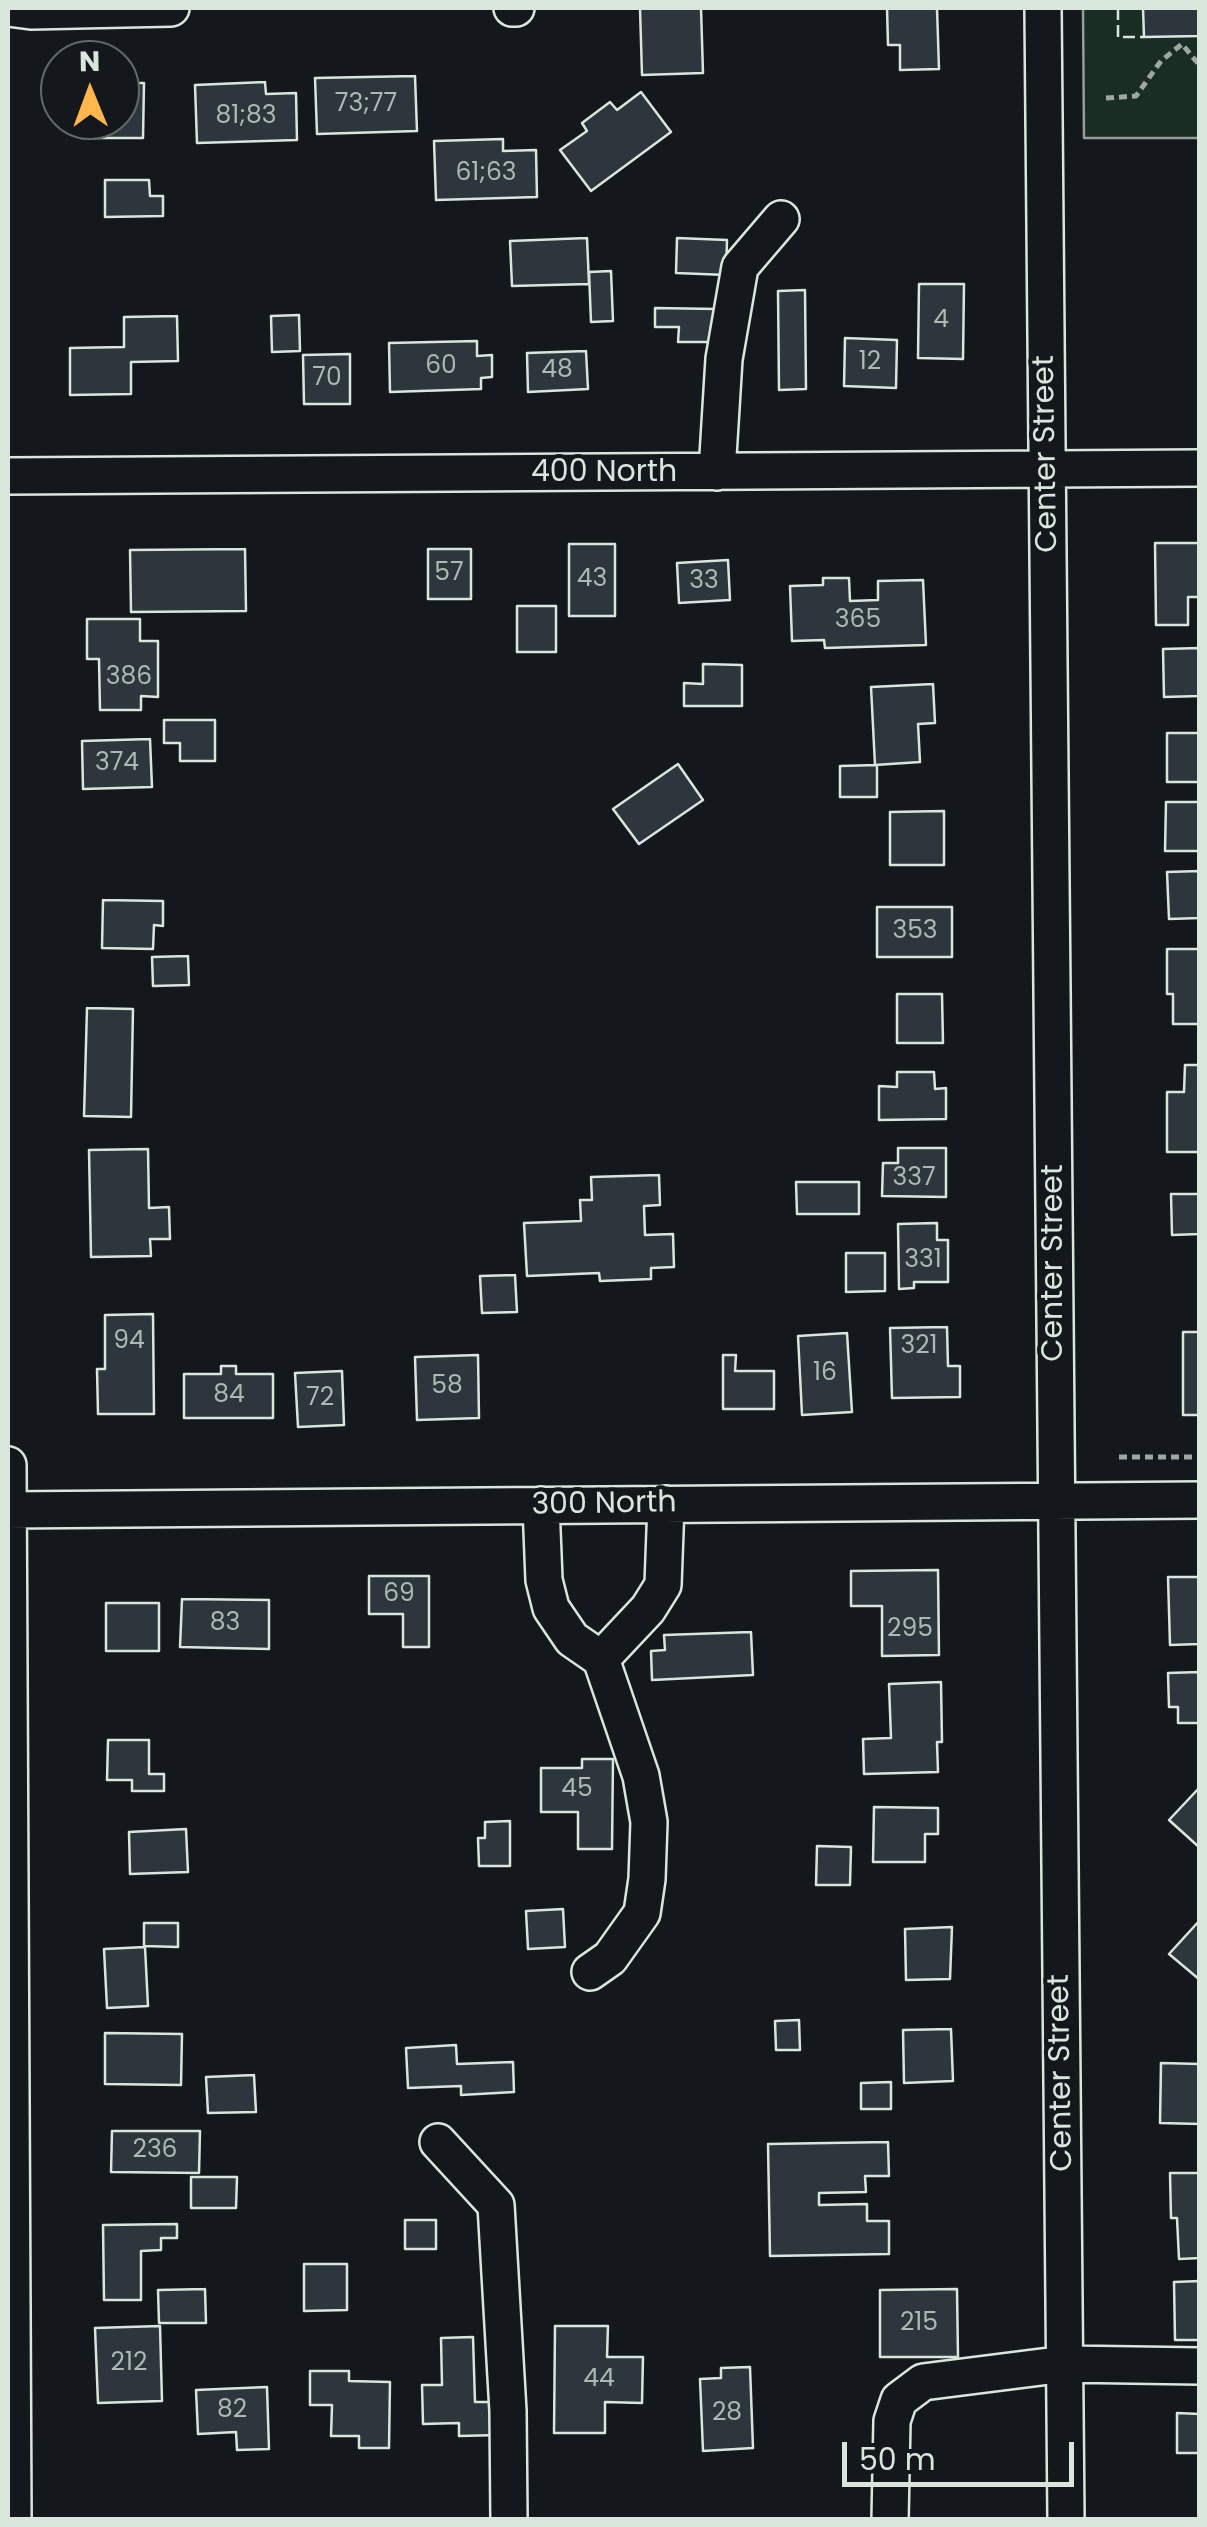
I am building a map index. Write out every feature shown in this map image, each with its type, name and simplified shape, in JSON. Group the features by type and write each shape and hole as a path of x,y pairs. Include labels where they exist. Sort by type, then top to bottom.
{"street":[{"path":"8,8 171,8"},
{"name":"Center Street","path":"1043,8 1066,2520"},
{"path":"717,472 724,359 740,267 781,219"},
{"name":"400 North","path":"8,476 1200,468"},
{"path":"8,1465 13,2520"},
{"name":"300 North","path":"8,1510 1200,1500"},
{"path":"601,1660 648,1609 663,1585 666,1504"},
{"path":"541,1506 544,1580 551,1608 572,1640 601,1660 641,1776 649,1822 642,1913 610,1958 590,1972"},
{"path":"438,2142 496,2205 505,2333 509,2520"},
{"path":"890,2520 892,2422 899,2400 923,2382 1065,2364 1200,2366"}],"path":[{"path":"1106,98 1136,96 1161,61 1182,44 1200,66"},
{"path":"1120,1457 1200,1457"}],"green space":[{"path":"1083,8 1199,8 1199,138 1084,138"}],"building":[{"path":"640,8 701,8 703,73 642,75"},
{"path":"887,8 937,8 939,69 900,70 900,45 888,45"},
{"path":"1143,8 1200,8 1200,36 1144,37"},
{"path":"415,76 417,131 317,134 315,78"},
{"path":"265,82 266,94 296,93 297,140 197,143 195,85"},
{"path":"140,83 144,83 140,138"},
{"path":"641,92 671,132 591,191 560,150 587,131 582,123 610,102 617,110"},
{"path":"503,139 503,151 536,150 537,197 436,200 434,141"},
{"path":"105,180 149,180 150,196 163,196 163,216 105,217"},
{"path":"587,238 589,284 512,286 510,241"},
{"path":"677,238 727,240 726,275 676,273"},
{"path":"611,271 613,321 591,322 589,272"},
{"path":"919,284 964,284 963,359 918,358"},
{"path":"805,290 806,389 779,390 778,291"},
{"path":"655,308 717,309 716,342 678,342 679,327 655,327"},
{"path":"299,315 300,351 272,352 271,316"},
{"path":"177,316 178,361 131,362 131,394 70,395 70,348 124,347 124,317"},
{"path":"845,338 897,340 896,388 844,386"},
{"path":"477,341 477,356 492,355 492,377 481,378 481,389 390,392 389,343"},
{"path":"586,351 588,389 528,392 527,353"},
{"path":"350,354 350,404 304,404 303,355"},
{"path":"1155,543 1200,543 1200,597 1188,597 1188,625 1156,625"},
{"path":"569,544 615,544 615,616 569,616"},
{"path":"245,549 246,611 131,612 130,550"},
{"path":"428,549 471,549 471,599 428,599"},
{"path":"728,560 730,600 679,603 677,563"},
{"path":"823,578 849,578 850,601 878,600 878,581 923,580 926,645 825,648 824,640 792,641 790,586 823,585"},
{"path":"517,606 556,606 556,652 517,652"},
{"path":"87,619 140,619 140,641 158,641 158,697 141,696 141,710 100,710 99,659 87,659"},
{"path":"1200,648 1200,696 1164,697 1163,649"},
{"path":"703,664 742,665 742,706 684,706 684,683 703,684"},
{"path":"933,684 935,723 918,724 920,762 875,765 871,687"},
{"path":"164,720 215,720 215,761 180,761 180,743 164,743"},
{"path":"1167,733 1200,733 1200,782 1167,782"},
{"path":"150,739 152,787 83,789 82,741"},
{"path":"678,764 703,800 639,844 613,809"},
{"path":"877,765 877,797 840,797 840,766"},
{"path":"1166,802 1200,802 1200,851 1165,851"},
{"path":"944,811 944,865 890,865 890,812"},
{"path":"1200,871 1200,918 1169,919 1167,872"},
{"path":"103,900 163,901 163,926 154,925 153,949 102,948"},
{"path":"877,907 952,907 952,957 877,957"},
{"path":"1167,949 1200,949 1200,1024 1173,1024 1173,994 1167,994"},
{"path":"188,956 189,985 153,986 152,957"},
{"path":"897,994 942,994 943,1043 897,1043"},
{"path":"87,1008 133,1009 131,1117 84,1116"},
{"path":"1185,1065 1200,1065 1200,1152 1167,1152 1167,1092 1184,1092"},
{"path":"897,1072 934,1072 935,1089 946,1088 946,1119 879,1120 879,1086 897,1087"},
{"path":"898,1148 946,1148 946,1197 882,1196 883,1163 898,1163"},
{"path":"148,1149 149,1208 169,1207 170,1239 150,1239 151,1256 91,1257 89,1150"},
{"path":"659,1175 660,1205 644,1206 645,1235 673,1234 674,1267 651,1268 651,1279 600,1281 599,1273 527,1276 524,1223 581,1221 580,1200 592,1200 591,1177"},
{"path":"796,1182 859,1182 859,1214 797,1214"},
{"path":"1171,1194 1200,1194 1200,1234 1172,1235"},
{"path":"937,1223 937,1240 948,1240 948,1282 914,1282 914,1288 899,1289 898,1224"},
{"path":"846,1253 885,1253 885,1291 846,1292"},
{"path":"515,1275 517,1312 482,1313 480,1276"},
{"path":"153,1314 154,1414 98,1414 97,1369 105,1369 105,1315"},
{"path":"947,1327 948,1366 960,1366 960,1397 892,1398 890,1328"},
{"path":"1183,1332 1200,1332 1200,1415 1183,1415"},
{"path":"847,1333 852,1412 802,1415 798,1336"},
{"path":"478,1355 479,1418 417,1420 415,1357"},
{"path":"723,1355 736,1355 735,1371 774,1371 774,1409 723,1409"},
{"path":"221,1366 236,1366 236,1374 273,1374 273,1418 184,1418 184,1374 221,1374"},
{"path":"342,1371 344,1425 298,1427 295,1373"},
{"path":"938,1570 939,1655 882,1656 882,1606 851,1606 851,1571"},
{"path":"369,1576 429,1576 429,1647 403,1647 403,1614 369,1614"},
{"path":"1168,1577 1200,1577 1200,1644 1170,1645"},
{"path":"182,1599 269,1600 269,1649 180,1647"},
{"path":"106,1603 159,1603 159,1651 106,1651"},
{"path":"751,1632 753,1675 652,1680 651,1651 665,1650 664,1635"},
{"path":"1200,1672 1200,1723 1178,1723 1178,1707 1169,1707 1168,1673"},
{"path":"941,1682 938,1772 864,1774 863,1739 891,1738 889,1684"},
{"path":"108,1740 149,1740 149,1774 164,1774 164,1791 132,1791 132,1780 107,1780"},
{"path":"582,1759 613,1759 612,1849 578,1849 578,1812 541,1812 541,1768 582,1768"},
{"path":"1200,1787 1200,1848 1169,1820"},
{"path":"874,1807 938,1808 938,1834 925,1834 925,1862 873,1862"},
{"path":"510,1821 510,1866 479,1866 478,1838 485,1838 485,1822"},
{"path":"186,1829 188,1872 130,1874 129,1832"},
{"path":"817,1846 851,1847 850,1885 816,1885"},
{"path":"563,1909 565,1947 528,1949 526,1911"},
{"path":"1200,1920 1200,1980 1169,1954"},
{"path":"144,1923 178,1923 178,1947 144,1946"},
{"path":"952,1927 950,1979 906,1980 905,1929"},
{"path":"145,1947 148,2006 107,2008 104,1949"},
{"path":"799,2020 800,2050 776,2050 775,2021"},
{"path":"951,2029 953,2081 904,2083 903,2030"},
{"path":"105,2033 182,2034 181,2085 105,2084"},
{"path":"456,2045 457,2064 513,2062 514,2092 461,2095 461,2086 408,2088 406,2048"},
{"path":"1161,2063 1200,2064 1200,2124 1160,2123"},
{"path":"254,2075 256,2112 208,2113 206,2077"},
{"path":"891,2082 891,2109 861,2109 861,2083"},
{"path":"112,2131 200,2131 199,2173 111,2172"},
{"path":"888,2142 889,2176 865,2176 866,2192 819,2193 819,2205 867,2204 867,2221 889,2221 889,2254 770,2256 768,2144"},
{"path":"1170,2173 1200,2173 1200,2258 1179,2259 1177,2218 1171,2218"},
{"path":"191,2177 237,2177 236,2208 191,2208"},
{"path":"405,2220 436,2220 436,2249 405,2249"},
{"path":"177,2224 177,2238 161,2238 161,2250 141,2251 141,2300 104,2300 103,2225"},
{"path":"304,2264 347,2264 347,2310 304,2311"},
{"path":"1200,2281 1200,2340 1175,2340 1174,2282"},
{"path":"205,2289 206,2323 159,2323 158,2290"},
{"path":"957,2289 958,2357 880,2357 880,2290"},
{"path":"160,2326 162,2401 98,2403 95,2328"},
{"path":"555,2326 608,2326 607,2357 643,2357 642,2403 605,2402 605,2433 554,2433"},
{"path":"473,2337 475,2402 500,2402 500,2435 459,2436 459,2423 423,2424 422,2385 442,2385 441,2338"},
{"path":"750,2367 753,2448 703,2451 700,2379 721,2378 721,2368"},
{"path":"310,2371 349,2371 349,2381 390,2382 389,2448 359,2448 359,2436 331,2436 332,2405 310,2405"},
{"path":"267,2387 269,2449 237,2450 236,2432 198,2434 196,2390"},
{"path":"1177,2413 1200,2414 1200,2453 1177,2453"}],"fence":[{"path":"1118,8 1118,37 1144,37"}]}
